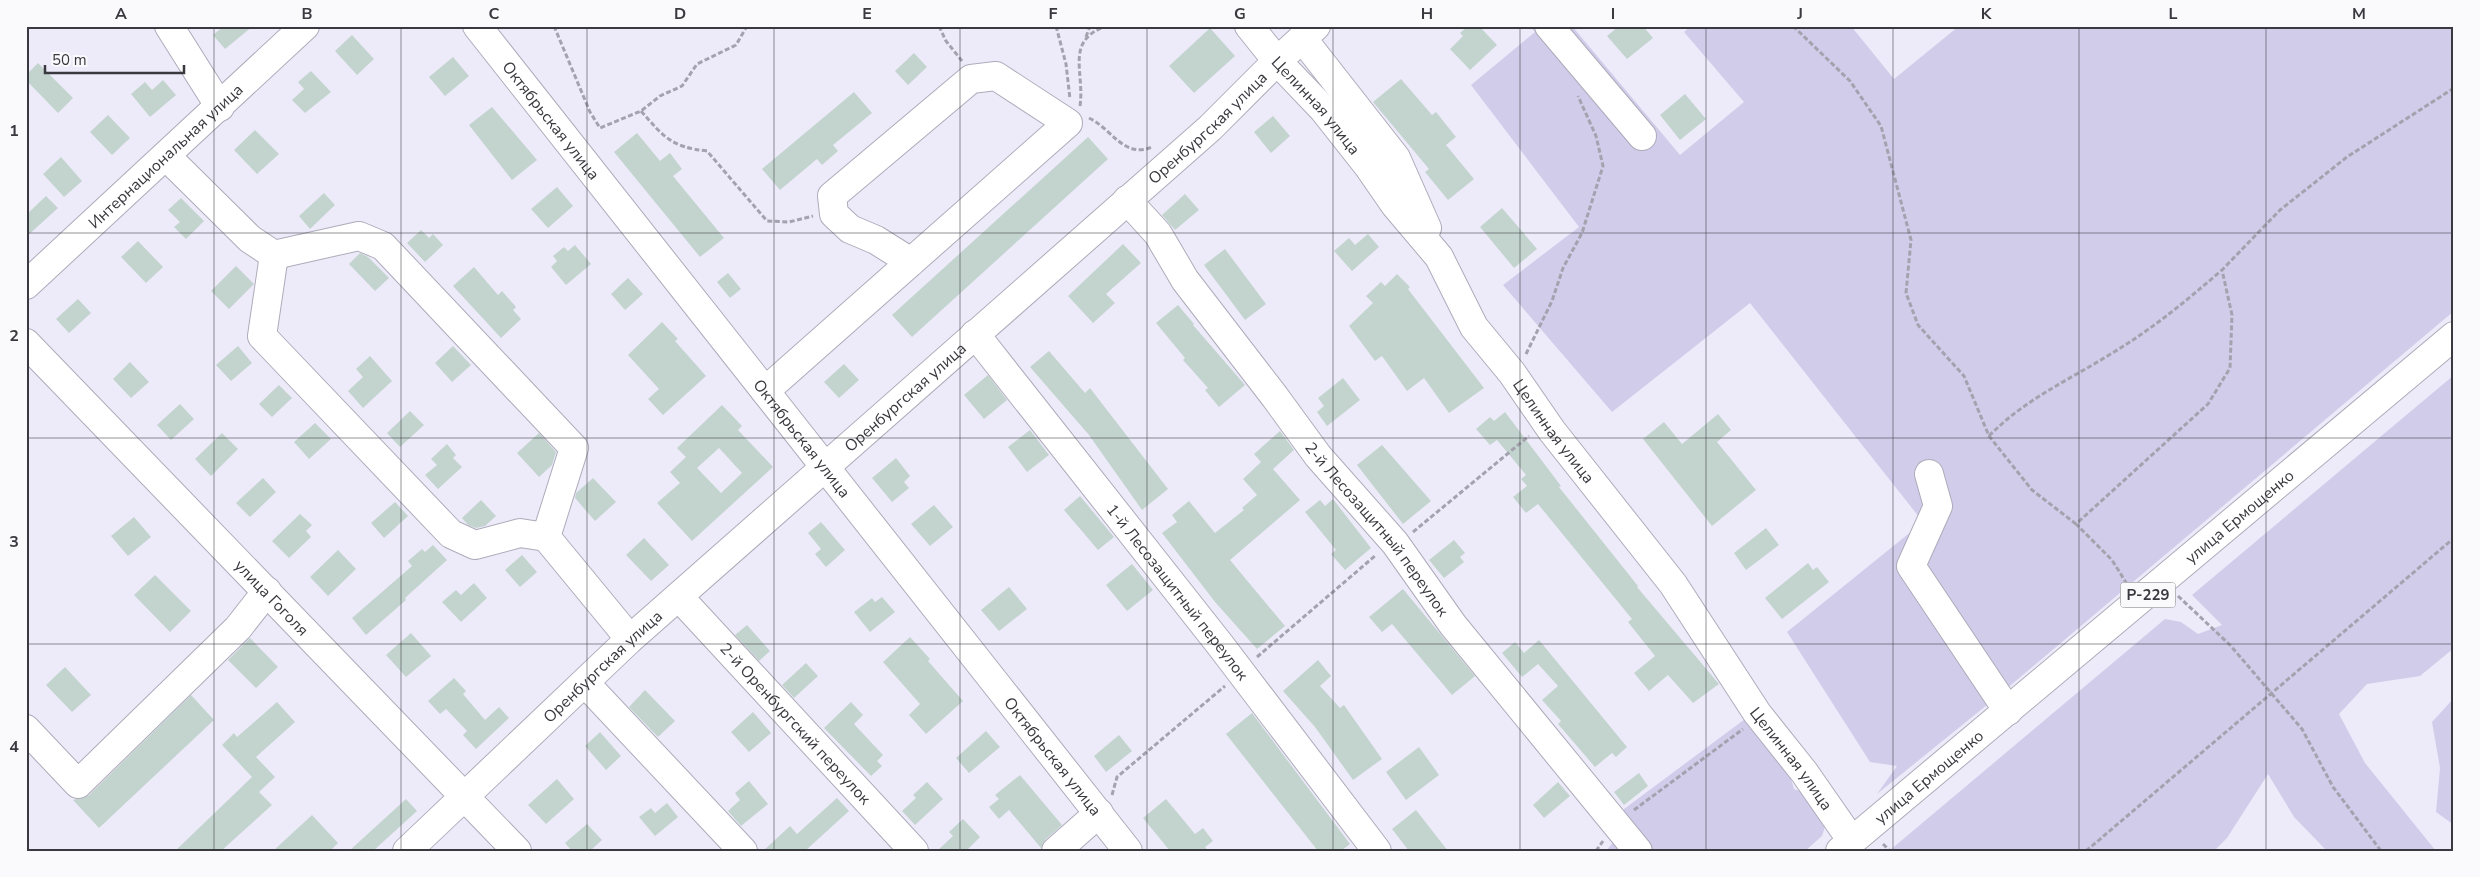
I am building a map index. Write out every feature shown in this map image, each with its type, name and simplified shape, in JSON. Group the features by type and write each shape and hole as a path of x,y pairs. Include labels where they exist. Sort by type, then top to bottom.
{"main road":[{"path":"169,26 220,107"},
{"name":"Интернациональная улица","path":"26,285 220,107 305,26"},
{"name":"Октябрьская улица","path":"477,26 1128,851"},
{"name":"Целинная улица","path":"1249,26 1322,109 1368,166 1395,205 1439,257 1474,327 1512,373 1552,431 1673,584 1758,714 1804,772 1846,846"},
{"path":"1548,26 1642,136"},
{"path":"1309,32 1396,158 1439,257"},
{"name":"Оренбургская улица","path":"407,851 630,639 1210,128 1277,60 1309,32"},
{"path":"765,391 1073,119 996,76 971,79 832,196 834,214 850,230 876,240 911,262"},
{"path":"166,156 250,239 274,255 358,236 383,246 574,448 546,537"},
{"name":"2-й Лесозащитный переулок","path":"1127,200 1158,234 1185,280 1275,396 1318,456 1394,544 1453,625 1638,851"},
{"path":"274,255 262,336 450,534 475,545 520,533 546,537 630,639"},
{"name":"1-й Лесозащитный переулок","path":"975,334 1241,672 1378,851"},
{"name":"улица Ермощенко","path":"1846,846 2454,336"},
{"name":"улица Гоголя","path":"26,343 268,591 517,851"},
{"path":"1930,474 1938,506 1911,566 2008,711"},
{"path":"26,729 78,784 238,628 268,591"},
{"name":"2-й Оренбургский переулок","path":"679,597 914,851"},
{"path":"585,683 743,851"},
{"path":"1056,851 1099,813"}],"path":[{"path":"554,26 578,87 600,128 641,111 660,96 682,86 697,64 736,45 747,26"},
{"path":"939,26 946,41 963,61 996,76"},
{"path":"1056,26 1071,92 1073,119"},
{"path":"1073,119 1081,96 1078,51 1090,26"},
{"path":"1085,39 1107,26"},
{"path":"1793,26 1850,81 1880,126 1912,240 1906,293 1918,325 1964,376 1990,436 2032,490 2076,524 2112,560 2138,602"},
{"path":"1990,436 2007,417 2050,388 2108,356 2161,322 2222,270 2280,210 2347,157 2454,88"},
{"path":"1512,373 1530,349 1563,268 1582,233 1603,166 1596,136 1578,100 1578,92"},
{"path":"641,111 664,137 686,149 707,151 766,221 789,222 816,215 834,214"},
{"path":"1073,119 1106,128 1127,148 1142,151 1160,144"},
{"path":"2076,524 2208,404 2230,368 2232,315 2222,270"},
{"path":"1099,813 1112,798 1117,777 1376,555 1407,536 1525,438 1552,431"},
{"path":"2086,851 2454,538"},
{"path":"2163,582 2230,645 2302,729 2333,787 2381,851"},
{"path":"1617,826 1742,730 1758,714"},
{"path":"1881,841 1890,851"}],"shaded area":[{"path":"1530,26 1572,26 1680,155 1744,102 1684,32 1691,26 1851,26 1894,79 1959,26 2454,26 2454,311 1998,696 1877,794 1897,766 1870,762 1787,632 1923,522 1750,303 1612,412 1503,285 1579,227 1471,85 1535,32"},
{"path":"2454,375 2454,648 2420,676 2367,684 2339,714 2365,763 2436,851 2327,851 2294,817 2268,774 2227,838 2214,851 1889,851 2165,619 2181,622 2198,634 2222,625 2192,595"},
{"path":"2454,698 2454,825 2436,812 2440,768 2432,722"},
{"path":"1745,719 1791,771 1794,789 1808,794 1827,820 1822,836 1805,851 1606,851 1624,829 1624,809"}],"building":[{"path":"224,26 253,26 225,49 213,35"},
{"path":"1468,26 1479,26 1497,45 1470,70 1450,49 1463,36 1460,33"},
{"path":"1619,26 1643,26 1653,38 1627,59 1607,36"},
{"path":"1210,28 1235,56 1194,93 1169,66"},
{"path":"352,35 374,59 357,75 335,51"},
{"path":"914,53 927,67 908,85 895,71"},
{"path":"453,57 469,76 445,96 429,77"},
{"path":"38,63 73,98 58,113 26,80 26,75"},
{"path":"311,71 331,92 305,113 292,100 304,89 298,82"},
{"path":"1401,79 1432,115 1436,112 1456,137 1446,145 1474,179 1448,200 1425,172 1429,169 1373,102"},
{"path":"163,80 176,95 150,117 131,94 145,82 152,90"},
{"path":"854,92 872,113 833,145 838,151 822,165 817,159 780,190 762,169"},
{"path":"1685,94 1706,119 1680,140 1660,115"},
{"path":"492,107 537,160 512,180 469,125"},
{"path":"108,115 130,138 112,155 90,132"},
{"path":"1273,116 1290,136 1271,153 1254,132"},
{"path":"255,130 279,154 257,174 234,150"},
{"path":"637,133 660,161 670,153 682,169 673,176 724,238 700,257 614,152"},
{"path":"1088,137 1108,159 912,337 892,315"},
{"path":"61,157 82,181 64,197 43,174"},
{"path":"557,187 573,206 548,228 531,209"},
{"path":"324,193 335,205 310,229 299,216"},
{"path":"1185,194 1199,210 1175,230 1162,215"},
{"path":"46,196 58,208 26,237 26,215"},
{"path":"181,198 204,221 186,239 174,227 180,222 168,210"},
{"path":"1502,208 1537,249 1514,268 1480,227"},
{"path":"421,230 429,238 433,234 443,245 425,262 407,243"},
{"path":"1368,234 1379,247 1352,271 1334,251 1349,238 1355,245"},
{"path":"138,241 163,267 146,283 121,257"},
{"path":"1123,244 1141,263 1106,294 1115,303 1093,323 1068,296"},
{"path":"575,245 591,264 566,285 551,267 557,261 553,256 564,247 568,251"},
{"path":"1225,249 1266,304 1245,320 1204,265"},
{"path":"360,253 368,257 389,278 375,291 349,264"},
{"path":"236,266 254,284 229,309 211,291"},
{"path":"474,267 498,295 502,291 516,307 513,310 521,319 501,338 453,286"},
{"path":"728,273 741,289 730,298 717,282"},
{"path":"1397,274 1410,287 1408,289 1484,388 1449,413 1424,378 1407,391 1382,356 1375,361 1349,326 1373,303 1366,296 1381,282 1385,286"},
{"path":"628,278 643,294 625,310 611,294"},
{"path":"78,299 91,313 69,333 56,319"},
{"path":"1178,305 1245,385 1219,407 1205,390 1208,388 1183,360 1185,358 1156,323"},
{"path":"662,322 678,339 675,341 706,376 663,415 648,399 659,389 628,355"},
{"path":"238,346 252,363 231,381 216,365"},
{"path":"453,346 471,365 452,382 435,363"},
{"path":"1049,351 1085,393 1090,388 1168,489 1142,510 1089,435 1030,367"},
{"path":"370,356 392,381 363,408 348,391 363,377 356,369"},
{"path":"130,362 149,382 131,398 113,379"},
{"path":"844,364 859,380 839,398 824,382"},
{"path":"988,375 1007,400 984,419 964,395"},
{"path":"1343,378 1360,400 1327,426 1317,412 1324,406 1318,398"},
{"path":"279,385 292,398 272,417 259,404"},
{"path":"180,404 194,419 171,440 157,425"},
{"path":"722,405 742,426 738,430 773,467 692,541 657,503 680,483 670,472 686,457 677,448","holes":["719,448 742,473 721,493 697,468"]},
{"path":"410,411 424,425 400,447 387,433"},
{"path":"1505,412 1561,486 1559,487 1637,587 1719,684 1693,703 1668,675 1649,691 1634,673 1655,656 1628,622 1632,619 1538,504 1526,513 1513,497 1527,486 1521,479 1526,475 1497,440 1490,445 1476,429 1490,417 1494,421"},
{"path":"1718,414 1731,430 1717,442 1756,490 1712,526 1643,439 1664,422 1682,444"},
{"path":"315,423 331,439 309,459 294,442"},
{"path":"1030,430 1049,455 1027,472 1008,447"},
{"path":"1280,431 1294,450 1273,469 1300,500 1230,560 1285,626 1257,649 1215,602 1162,533 1177,522 1172,515 1189,501 1215,533 1244,510 1242,508 1257,495 1243,479 1261,462 1254,454"},
{"path":"222,433 238,449 211,476 195,459"},
{"path":"539,433 556,452 552,465 539,477 517,453"},
{"path":"447,444 456,455 453,458 462,467 438,489 425,475 437,465 431,459"},
{"path":"1382,445 1431,501 1403,524 1357,465"},
{"path":"896,458 910,476 904,482 909,488 892,502 872,478"},
{"path":"263,478 276,492 250,517 236,503"},
{"path":"593,478 616,502 595,521 575,498 576,493"},
{"path":"1080,496 1114,537 1098,550 1064,510"},
{"path":"1333,499 1371,548 1345,570 1331,554 1336,550 1305,512 1320,500 1325,506"},
{"path":"481,500 496,516 485,526 476,528 468,525 462,518"},
{"path":"395,502 408,516 384,538 371,523"},
{"path":"934,505 953,527 930,546 911,524"},
{"path":"300,514 312,525 306,531 311,537 289,558 272,541"},
{"path":"134,517 151,537 128,556 111,536"},
{"path":"821,522 845,550 826,567 815,554 821,549 808,533"},
{"path":"1766,528 1779,545 1746,570 1734,553"},
{"path":"644,538 669,565 651,581 626,555"},
{"path":"1454,540 1465,553 1460,557 1464,562 1444,578 1429,560"},
{"path":"433,545 447,560 366,635 352,618 412,566 408,561 422,549 425,552"},
{"path":"338,550 356,569 328,596 310,577"},
{"path":"522,555 537,572 520,587 505,570"},
{"path":"1808,563 1813,570 1817,567 1829,582 1782,619 1765,598"},
{"path":"1132,564 1153,590 1127,611 1106,585"},
{"path":"155,575 191,611 170,632 134,595"},
{"path":"474,583 487,598 461,622 442,602 456,590 461,595"},
{"path":"1009,587 1027,609 999,631 981,610"},
{"path":"1403,589 1475,676 1452,695 1392,624 1382,632 1369,617"},
{"path":"882,597 895,612 870,632 854,612 872,598 875,602"},
{"path":"747,625 770,651 759,661 735,635"},
{"path":"411,633 431,656 406,677 386,655"},
{"path":"910,637 963,701 926,734 909,715 920,704 883,662"},
{"path":"250,638 278,667 256,688 228,660"},
{"path":"1539,640 1627,747 1616,757 1612,753 1595,767 1558,724 1561,721 1542,700 1558,686 1538,664 1522,677 1502,653 1515,642 1524,653"},
{"path":"1318,660 1331,676 1320,686 1340,708 1344,705 1382,759 1353,780 1315,727 1283,691"},
{"path":"806,663 818,676 794,698 782,685"},
{"path":"65,667 91,695 72,712 46,685"},
{"path":"454,678 466,691 463,694 485,720 499,707 509,718 476,749 463,735 467,731 446,709 440,714 428,701"},
{"path":"645,690 675,721 658,737 629,707"},
{"path":"191,695 214,720 99,828 73,800 89,795"},
{"path":"277,702 295,722 256,757 275,777 259,792 272,805 221,851 175,851 252,777 222,745 234,733 237,737"},
{"path":"851,702 863,715 854,724 883,755 877,761 882,766 871,776 824,728"},
{"path":"753,712 771,733 749,752 731,732"},
{"path":"1252,713 1350,844 1341,851 1318,851 1226,734"},
{"path":"986,731 1000,747 969,773 956,758"},
{"path":"600,732 621,756 606,770 585,746"},
{"path":"1119,735 1132,751 1106,772 1094,756"},
{"path":"1419,747 1439,775 1406,800 1386,772"},
{"path":"1639,773 1648,786 1624,805 1614,792"},
{"path":"1020,775 1062,825 1046,839 1041,848 1009,810 999,819 989,807 999,799 995,795"},
{"path":"557,779 574,799 546,824 528,805"},
{"path":"749,781 768,804 741,826 728,811 740,800 735,793"},
{"path":"927,782 943,799 915,825 902,811 916,798 913,795"},
{"path":"1558,782 1570,796 1544,818 1533,805"},
{"path":"837,798 849,811 805,851 763,851 790,826 797,834"},
{"path":"406,799 417,811 373,851 349,851"},
{"path":"1166,799 1195,834 1203,828 1213,841 1205,847 1208,851 1170,851 1143,818"},
{"path":"667,803 678,817 655,836 639,817 651,808 655,813"},
{"path":"1416,810 1448,851 1409,851 1392,829"},
{"path":"312,815 338,843 330,851 273,851"},
{"path":"963,819 980,837 966,851 937,851 953,836 949,832"},
{"path":"587,824 602,840 590,851 572,851 565,843"}]}
